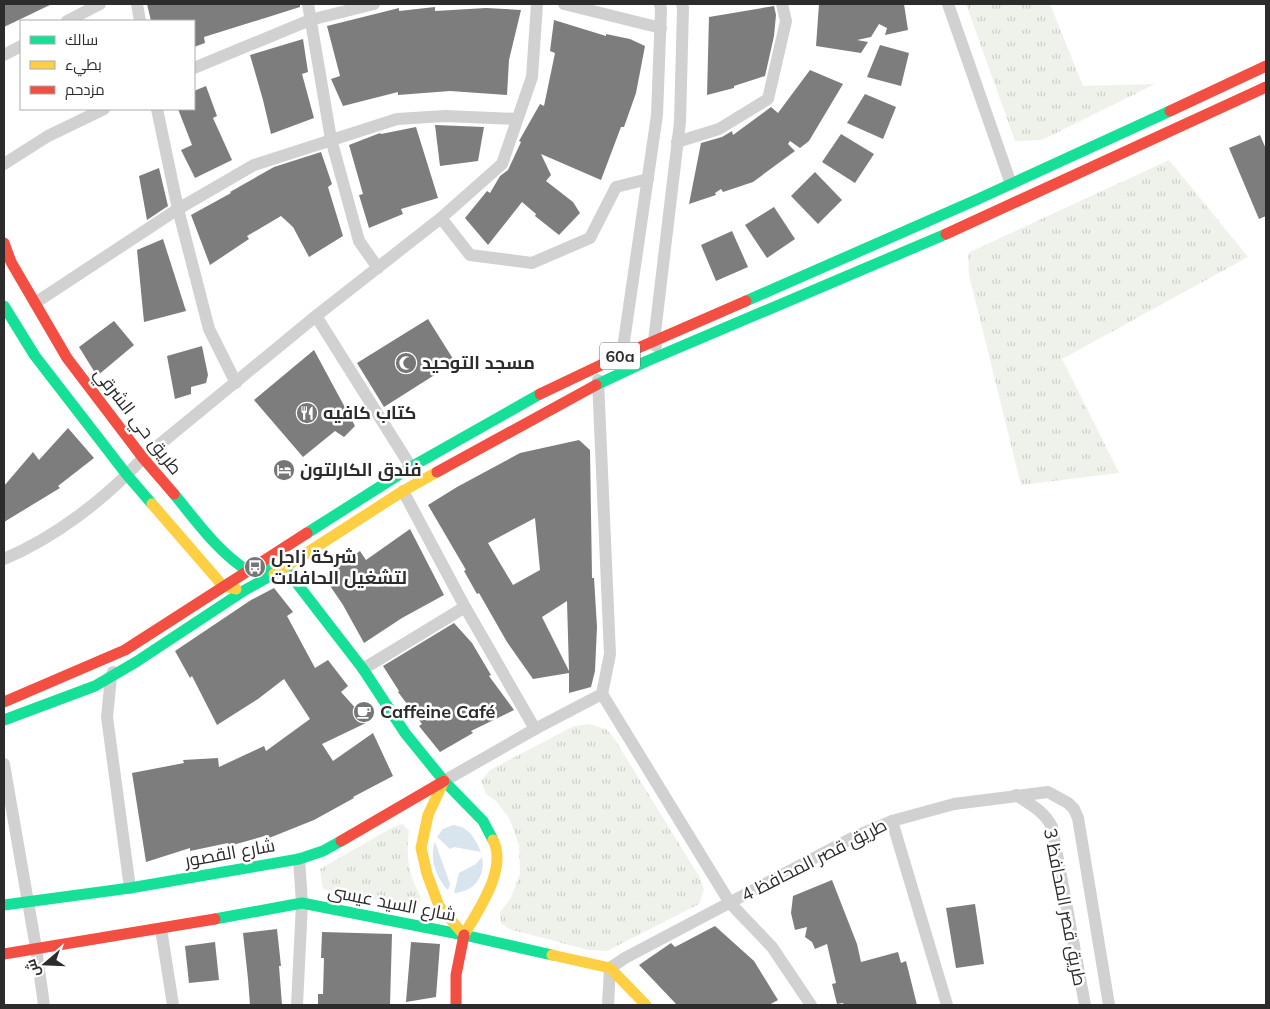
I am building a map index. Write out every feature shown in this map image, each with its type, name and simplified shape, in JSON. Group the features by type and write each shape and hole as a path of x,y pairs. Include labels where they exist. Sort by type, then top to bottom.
{"main road":[{"name":"60a","path":"4,702 125,650 411,468 543,392 622,355 1011,184 1266,66"},
{"name":"60a","path":"4,720 94,686 136,662 246,590 403,492 510,431 598,384 658,356 983,218 1266,87"},
{"name":"طريق حي الشرقي","path":"4,243 10,262 67,358 143,458 219,548 234,562 248,571"},
{"path":"4,306 35,356 127,475 223,586 246,590"},
{"path":"248,571 269,567 284,568 362,669 405,733 444,781 484,821 497,848 494,881 464,935"},
{"path":"444,781 428,815 420,848 439,906 464,935 610,968 646,1005"},
{"name":"شارع القصور","path":"4,906 28,901 130,888 299,859 323,851 444,781"},
{"path":"4,954 302,902"},
{"name":"شارع السيد عيسى","path":"302,902 464,935 456,975 456,1005"}],"street":[{"path":"69,20 100,4"},
{"path":"137,4 140,20"},
{"path":"308,4 331,139 359,241 378,268"},
{"path":"195,68 310,20 374,4"},
{"path":"4,559 30,548 55,533 316,316 441,218 502,164 532,77 537,4"},
{"path":"564,4 661,28"},
{"path":"627,371 622,355 657,115 661,28 660,4"},
{"path":"658,356 654,341 680,122 682,4"},
{"path":"678,142 719,129 768,99 786,21 782,4"},
{"path":"948,4 1011,184"},
{"path":"4,55 20,47"},
{"path":"4,164 48,136 102,110"},
{"path":"157,110 178,209 209,329 236,383"},
{"path":"35,303 178,209 254,165 397,119 445,116 518,119"},
{"path":"441,218 470,255 532,263 590,238 616,187 648,179"},
{"path":"316,316 411,468"},
{"path":"596,368 610,654 602,694 730,903 772,946 811,1005"},
{"path":"403,492 535,729"},
{"path":"362,669 466,607"},
{"path":"125,650 111,676 107,717 130,888"},
{"path":"444,781 535,729 602,694"},
{"path":"4,764 44,1005"},
{"name":"طريق قصر المحافظ 4","path":"610,968 625,958 854,837 892,821 954,804 1048,792 1068,803 1074,809 1078,818 1109,1005"},
{"name":"طريق قصر المحافظ 3","path":"1016,795 1041,811 1052,827 1085,1005"},
{"path":"892,821 947,1005"},
{"path":"297,1005 302,902 299,859"},
{"path":"161,928 173,1005"},
{"path":"608,1005 610,968"}],"green space":[{"path":"966,4 1050,4 1083,86 1155,84 1042,140 1015,141"},
{"path":"1169,160 1248,257 1062,359 1119,473 1021,485 969,275 968,253"},
{"path":"589,724 606,729 614,738 700,878 704,890 699,904 607,951 589,950 509,929 501,923 500,912 511,898 520,873 519,845 509,818 496,801 486,794 481,781 490,770 574,726"},
{"path":"403,824 409,831 409,865 413,881 421,897 419,904 408,907 323,889 320,869 393,827"}],"shaded area":[{"path":"453,825 463,828 471,834 481,852 454,847 450,849 437,837 443,829"},
{"path":"435,842 450,884 448,890 440,880 433,861"},
{"path":"482,857 482,871 477,882 467,890 454,893 459,873 476,864"}],"building":[{"path":"4,4 52,4 4,27"},
{"path":"147,4 300,4 300,7 204,37 205,43 195,47 195,20 151,20"},
{"path":"819,4 904,4 908,30 885,35 887,28 879,24 871,37 857,40 868,42 861,53 816,46"},
{"path":"774,6 776,15 774,36 765,76 734,86 734,88 707,95 709,17"},
{"path":"435,7 435,11 486,8 521,10 509,60 507,95 450,91 398,95 398,92 343,106 331,79 340,76 327,26 399,8 399,11"},
{"path":"554,20 606,36 606,34 630,39 645,46 636,93 624,127 621,127 601,180 541,154 551,175 546,181 573,202 580,213 559,235 535,216 536,214 522,202 488,245 465,218 487,191 490,193 500,176 508,170 521,142 519,141 540,104 544,106 555,53 550,51"},
{"path":"303,39 308,72 302,74 314,118 271,134 250,55"},
{"path":"880,45 909,53 901,86 867,77"},
{"path":"810,70 843,84 809,141 800,148 790,141 788,144 795,151 753,182 723,192 721,189 715,193 716,195 689,204 701,143 722,137 732,131 733,135 771,107 778,113"},
{"path":"206,86 217,116 213,118 232,160 195,178 181,150 192,145 178,110 195,110 195,91"},
{"path":"865,94 896,107 883,139 847,123"},
{"path":"435,125 484,127 478,161 440,166"},
{"path":"416,127 438,198 401,209 403,214 369,228 359,195 363,194 349,145 380,133"},
{"path":"841,134 874,154 855,183 822,162"},
{"path":"1260,135 1266,149 1266,216 1259,219 1229,148"},
{"path":"321,152 332,184 328,187 343,236 309,257 293,227 281,216 247,236 249,239 210,265 191,215 274,167"},
{"path":"159,168 168,206 147,220 139,176"},
{"path":"815,172 842,200 818,224 791,196"},
{"path":"774,207 795,239 767,258 745,225"},
{"path":"732,231 748,267 716,281 701,245"},
{"path":"163,239 186,311 144,322 137,250"},
{"name":"مسجد التوحيد","path":"428,319 455,362 384,407 357,363"},
{"path":"114,321 134,345 97,376 79,347"},
{"path":"202,346 208,375 206,383 191,387 191,394 175,399 167,356"},
{"name":"كتاب كافيه","path":"314,350 355,426 344,437 335,431 303,457 254,400"},
{"path":"68,428 94,458 58,486 60,488 4,522 4,486 33,452 39,460"},
{"path":"579,440 590,450 592,578 594,578 597,627 595,671 591,687 569,693 569,673 533,679 507,642 479,593 477,594 464,571 466,570 428,505 520,453","holes":["535,518 540,570 513,585 488,543","567,601 569,671 542,617"]},
{"path":"410,529 444,595 402,618 364,643 343,605 324,577 360,551 366,560"},
{"path":"274,588 293,612 287,616 315,668 328,660 348,686 341,692 368,722 322,744 333,761 373,733 393,776 314,820 269,838 268,835 229,846 228,843 190,851 190,848 146,862 132,773 184,763 183,760 218,758 219,767 264,746 266,751 310,719 284,679 258,699 217,725 192,676 190,678 175,651 251,600"},
{"path":"454,623 472,643 491,675 489,676 514,710 471,731 473,733 440,752 419,726 422,724 398,692 383,666"},
{"path":"832,880 857,944 861,962 898,952 901,963 906,961 917,1005 837,1004 832,984 836,983 827,944 815,949 812,942 805,937 807,927 795,930 791,913 793,896"},
{"path":"975,904 984,964 956,968 946,908"},
{"path":"715,926 754,961 778,1000 769,1005 677,1005 639,965 671,943 675,947"},
{"path":"277,929 281,966 279,966 282,1005 250,1005 243,933"},
{"path":"322,932 392,934 390,1005 318,1005 318,994 323,994 324,958 321,958"},
{"path":"215,942 219,980 189,983 185,946"},
{"path":"411,942 440,944 436,997 406,1002"}],"traffic: fast":[{"path":"746,301 976,200 1170,111"},
{"path":"596,385 647,361 946,234"},
{"path":"4,306 35,356 127,475 152,504"},
{"path":"307,533 411,467 540,394"},
{"path":"174,494 217,546 248,571 276,567 285,568 363,669 405,733 444,781 483,821 493,840"},
{"path":"4,720 95,686 136,662 245,590 274,574"},
{"path":"4,905 130,888 299,859 323,851 341,841"},
{"path":"215,919 302,903 464,935 552,955"}],"traffic: slow":[{"path":"274,574 403,491 437,472"},
{"path":"152,504 223,586 236,589"},
{"path":"444,781 428,815 421,848 427,874 439,906 464,935 483,902 494,876 497,864 497,851 493,840"},
{"path":"552,955 610,968 646,1005"}],"traffic: jam":[{"path":"1170,111 1266,66"},
{"path":"946,234 1266,87"},
{"path":"4,243 11,262 67,358 143,458 174,494"},
{"path":"540,394 622,355 746,301"},
{"path":"437,472 596,385"},
{"path":"4,702 125,650 307,533"},
{"path":"341,841 444,781"},
{"path":"4,954 215,919"},
{"path":"456,1005 456,975 464,935"}],"place":[{"name":"مسجد التوحيد","path":"406,363"},
{"name":"كتاب كافيه","path":"307,413"},
{"name":"فندق الكارلتون","path":"284,470"},
{"name":"شركة زاجل لتشغيل الحافلات","path":"255,567"},
{"name":"Caffeine Café","path":"364,712"}]}
